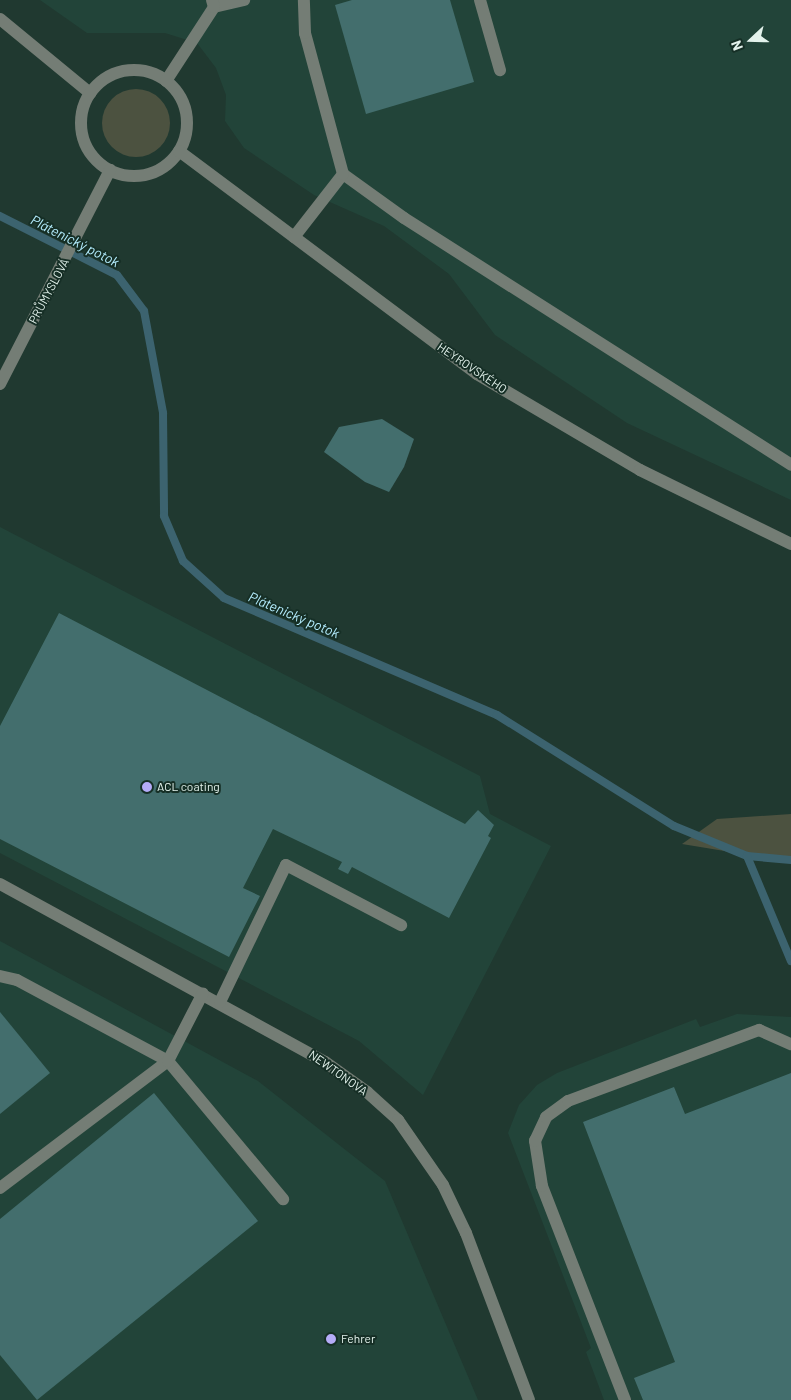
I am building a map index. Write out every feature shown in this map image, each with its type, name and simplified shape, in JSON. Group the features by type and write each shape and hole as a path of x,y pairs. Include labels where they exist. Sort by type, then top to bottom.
{"street":[{"path":"166,81 213,3 244,0"},
{"path":"304,0 305,33 343,174 404,218 791,465"},
{"path":"480,0 500,70"},
{"path":"0,19 90,93"},
{"path":"126,71 146,72 166,81 180,98 186,119 178,151 165,166 148,174 128,176 110,170 92,156 83,136 82,114 90,93 106,78 126,71"},
{"name":"HEYROVSKÉHO","path":"178,151 477,374 640,470 791,544"},
{"name":"PRŮMYSLOVÁ","path":"0,384 88,217 110,170"},
{"path":"294,237 343,174"},
{"path":"220,1002 286,865 401,925"},
{"name":"NEWTONOVA","path":"0,884 220,1002 325,1062 367,1092 409,1136 443,1185 466,1233 529,1400"},
{"path":"0,976 17,980 168,1061 283,1199"},
{"path":"0,1188 168,1061 203,993"},
{"path":"625,1400 542,1186 535,1141 546,1117 568,1101 759,1030 791,1044"}],"shaded area":[{"path":"40,0 791,0 791,500 627,423 495,335 449,274 384,226 314,195 244,148 225,121 226,95 216,68 197,43 165,33 87,33"},
{"path":"136,89 149,92 160,99 167,110 170,123 167,136 160,147 149,154 136,157 123,154 112,147 105,136 102,123 105,110 112,99 123,92"},
{"path":"0,527 480,776 490,814 551,846 423,1095 359,1041 0,853"},
{"path":"791,814 791,862 682,844 717,819"},
{"path":"0,941 258,1081 385,1181 478,1400 0,1400"},
{"path":"737,1014 791,1017 791,1400 604,1400 586,1352 591,1348 508,1133 519,1105 537,1085 557,1073 696,1019 700,1027"}],"building":[{"path":"352,0 450,0 474,82 366,114 335,5"},
{"path":"382,419 414,439 404,467 389,492 365,482 324,452 339,427"},
{"name":"ACL coating","path":"59,613 465,824 478,810 494,825 488,836 491,838 449,918 352,867 348,874 338,869 342,862 273,829 243,888 260,896 229,957 0,839 0,726"},
{"path":"0,1012 50,1073 0,1114"},
{"path":"791,1073 791,1400 643,1400 634,1378 675,1362 583,1122 674,1087 685,1114"},
{"path":"154,1093 258,1221 37,1400 0,1355 0,1219"}],"waterway":[{"name":"Plátenický potok","path":"0,216 117,275 144,311 163,413 164,516 183,561 224,598 497,715 674,826 747,856 791,860"},
{"path":"747,856 791,961"}],"place":[{"name":"ACL coating","path":"147,787"},
{"name":"Fehrer","path":"331,1339"}]}
